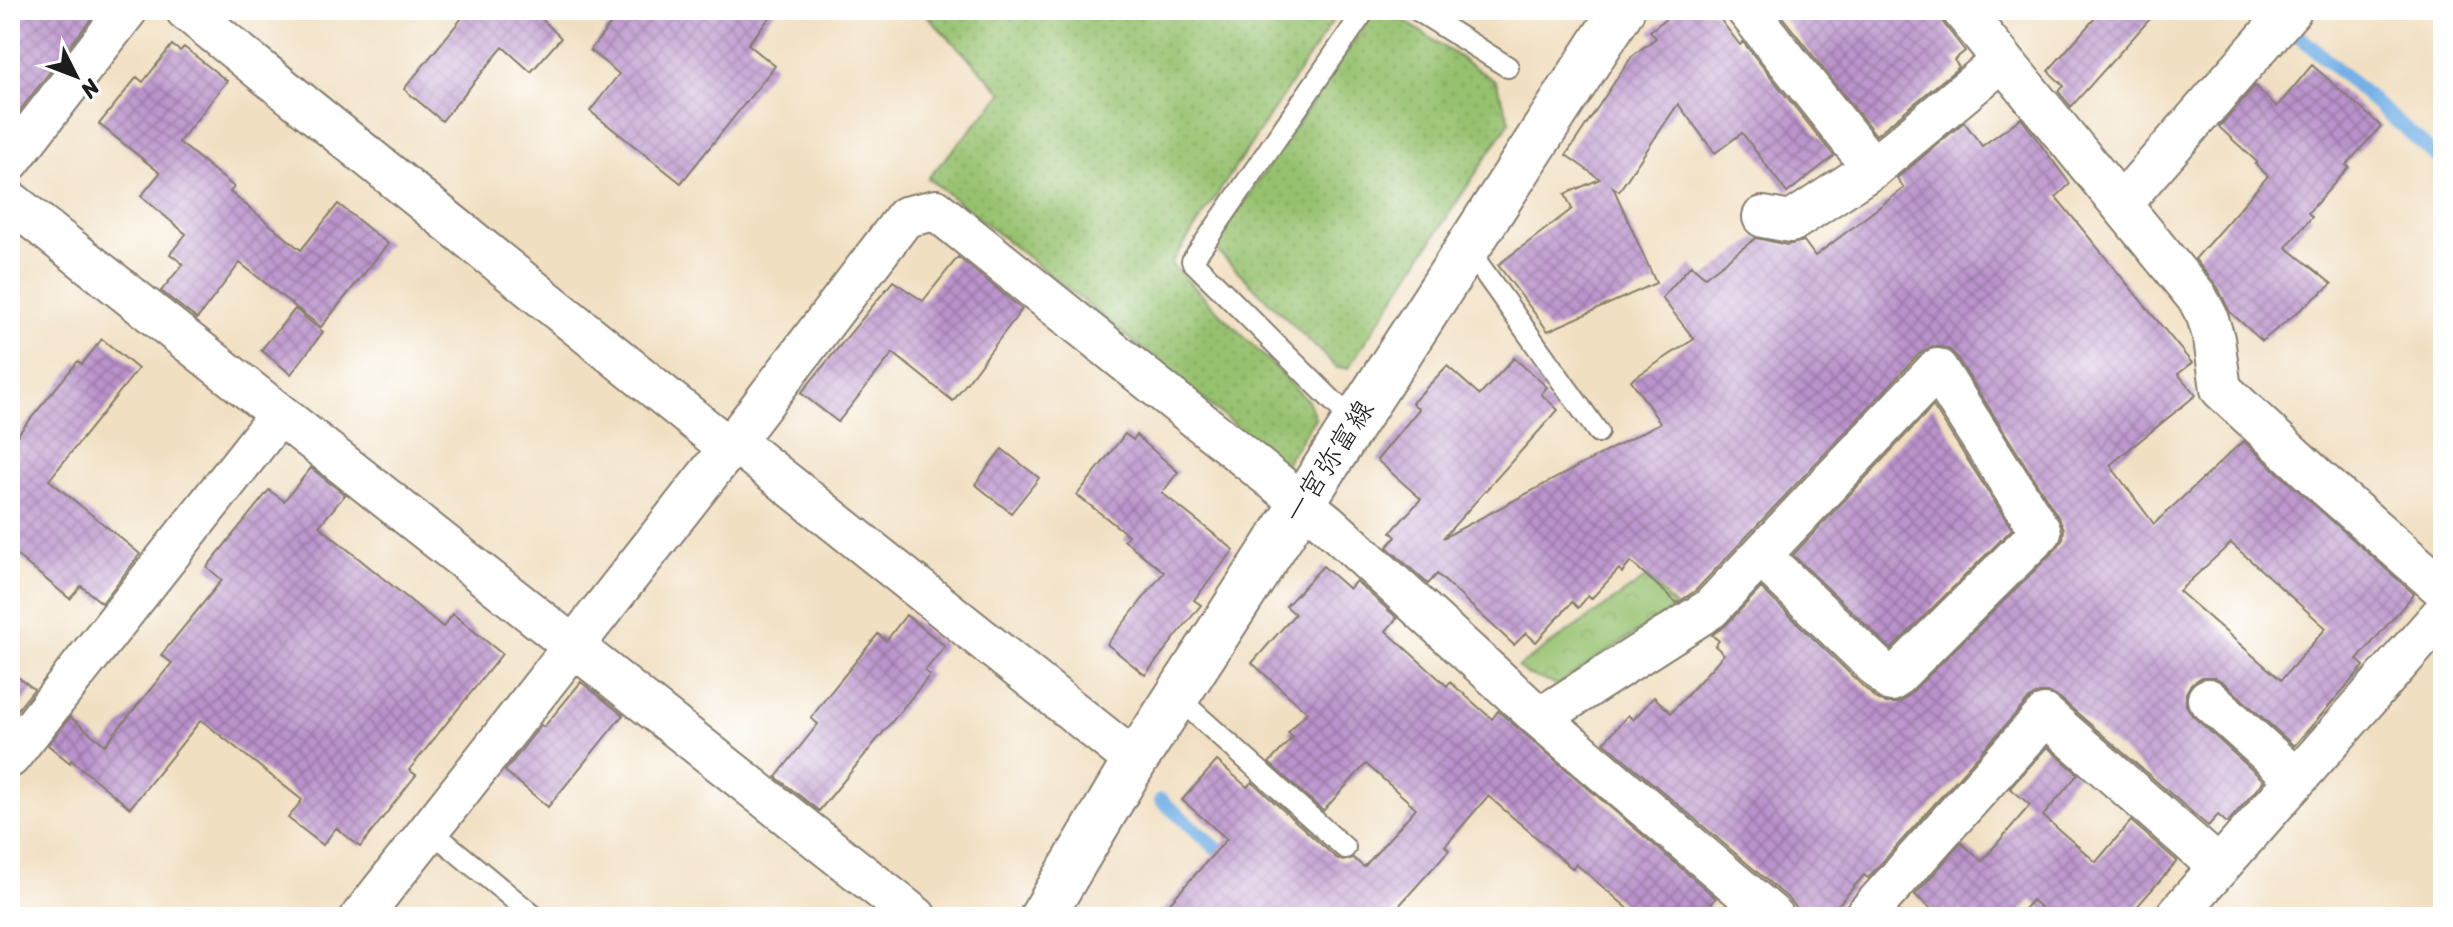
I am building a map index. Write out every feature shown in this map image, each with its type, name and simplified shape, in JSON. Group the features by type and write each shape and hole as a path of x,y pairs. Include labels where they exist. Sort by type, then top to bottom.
{"main road":[{"name":"一宮弥富線","path":"1042,917 1135,761 1622,10"}],"street":[{"path":"10,161 127,10"},
{"path":"186,10 1135,761"},
{"path":"1747,10 1873,168"},
{"path":"1962,10 2203,307 2214,339 2221,389 2443,589"},
{"path":"2121,204 2291,10"},
{"path":"1763,217 1791,222 1873,168 2003,60"},
{"path":"10,201 916,917"},
{"path":"361,917 732,444 905,217 936,210 1302,502 1540,718 1774,917"},
{"path":"1540,718 1710,609 1937,369 2041,532 1891,681 1761,556"},
{"path":"10,757 279,415"},
{"path":"2175,917 2443,613"},
{"path":"2208,699 2295,778"},
{"path":"1864,917 2045,715 2219,867"}],"lane":[{"path":"1354,422 1192,261 1365,10"},
{"path":"1417,10 1508,67"},
{"path":"1467,248 1598,432"},
{"path":"1177,697 1345,848"},
{"path":"429,829 535,917"}],"green space":[{"path":"930,10 1340,10 1171,264 1309,402 1315,418 1284,466 928,178 1003,93 926,15"},
{"path":"1390,11 1496,82 1510,121 1348,368 1337,368 1213,247 1371,16"},
{"path":"1647,577 1675,607 1557,685 1527,674 1518,667"}],"building":[{"path":"10,10 98,10 10,123"},
{"path":"462,10 533,10 561,38 531,72 503,47 442,121 404,89 466,13"},
{"path":"622,10 776,10 748,44 775,66 681,183 590,111 619,74 590,50"},
{"path":"1678,10 1713,10 1740,45 1743,42 1834,156 1787,193 1742,133 1715,153 1678,104 1619,191 1613,187 1656,283 1548,331 1498,265 1572,209 1565,194 1600,179 1566,155 1632,56 1656,38 1650,31"},
{"path":"1784,10 1933,10 1965,51 1954,60 1959,67 1876,135 1780,14"},
{"path":"2102,10 2158,10 2071,107 2058,91 2064,86 2048,71"},
{"path":"172,45 180,51 184,47 227,81 179,142 234,187 230,192 301,250 338,204 388,244 321,327 240,263 197,319 161,291 183,264 170,254 186,234 141,196 160,173 99,124 137,77 143,82"},
{"path":"2312,65 2381,126 2308,213 2312,217 2286,247 2332,284 2262,341 2230,312 2218,288 2195,259 2268,176 2219,127 2255,86 2277,107"},
{"path":"2021,118 2070,184 2056,197 2192,363 2178,374 2196,395 2110,465 2154,524 2243,441 2414,594 2357,660 2364,666 2294,746 2223,682 2214,677 2202,677 2191,684 2186,693 2186,705 2192,715 2264,781 2227,823 2218,815 2208,826 2060,698 2050,693 2039,693 2028,700 1868,878 1864,875 1828,917 1805,917 1789,899 1604,742 1628,715 1633,720 1654,697 1671,713 1724,654 1715,646 1719,641 1712,635 1726,625 1761,588 1875,698 1886,703 1898,703 2057,548 2063,539 2064,529 2060,520 1956,356 1947,348 1933,346 1920,353 1695,591 1677,603 1631,562 1622,573 1619,569 1591,599 1588,596 1578,608 1572,602 1536,642 1526,633 1514,645 1437,574 1428,584 1387,547 1396,537 1391,532 1421,499 1377,460 1419,409 1412,403 1447,366 1480,395 1514,358 1547,387 1541,394 1558,410 1443,538 1660,423 1631,380 1694,339 1662,298 1691,265 1705,277 1756,238 1787,245 1804,241 1815,256 1904,188 1897,178 1964,122 1982,146","holes":["2231,543 2326,628 2281,680 2179,591"]},
{"path":"958,257 1022,309 953,401 893,353 838,422 801,393 893,281 923,301"},
{"path":"295,309 323,332 291,374 261,350"},
{"path":"102,339 138,369 49,480 140,554 102,603 81,586 70,599 10,550 10,444 78,361 82,364"},
{"path":"1933,406 2012,529 1891,649 1793,555"},
{"path":"1125,434 1133,440 1136,435 1178,472 1162,493 1234,550 1194,600 1201,605 1145,675 1107,644 1164,572 1124,540 1128,535 1077,495"},
{"path":"1002,449 1039,478 1011,513 975,484"},
{"path":"311,468 345,495 319,526 443,627 453,614 502,654 409,770 416,775 360,847 336,828 323,845 288,818 302,800 201,720 130,808 48,745 70,717 105,745 172,663 161,655 222,580 207,567 269,490 284,501"},
{"path":"1323,566 1349,589 1356,581 1397,618 1386,631 1447,686 1450,682 1492,719 1498,711 1716,898 1700,917 1638,917 1576,864 1573,869 1488,796 1445,846 1449,850 1389,917 1157,917 1227,839 1182,800 1217,761 1247,787 1252,782 1336,858 1343,861 1353,858 1364,867 1416,808 1366,764 1323,811 1269,763 1293,737 1288,733 1307,712 1252,663 1295,614 1286,606"},
{"path":"906,615 945,646 925,671 930,675 819,811 776,777 818,724 811,718 825,699 878,634 886,641"},
{"path":"14,674 34,689 14,714 10,711 10,679"},
{"path":"581,682 623,715 548,807 505,771 541,725 544,727"},
{"path":"2047,747 2078,774 2043,816 2096,862 2131,821 2177,861 2128,917 2052,917 2032,900 2017,917 1941,917 1915,895 1961,843 1982,861 2030,805 2010,788"}],"waterway":[{"path":"2298,35 2443,162"},
{"path":"1161,800 1230,860"}]}
